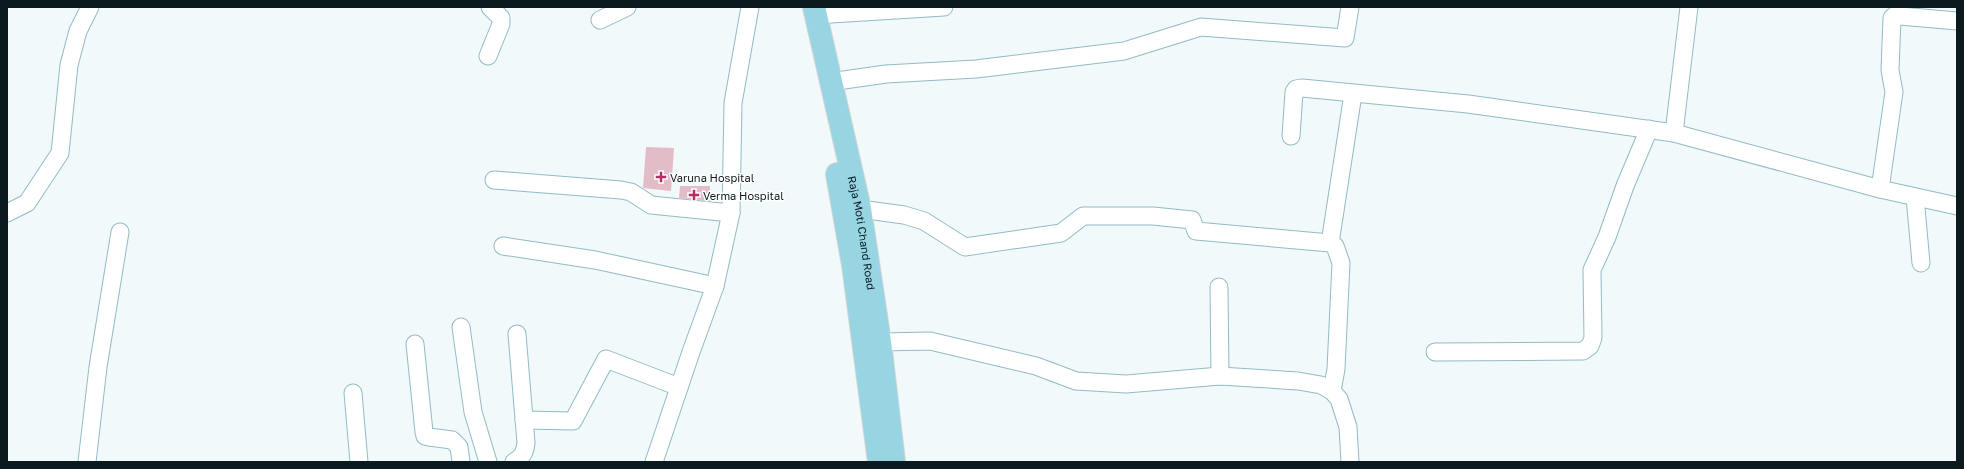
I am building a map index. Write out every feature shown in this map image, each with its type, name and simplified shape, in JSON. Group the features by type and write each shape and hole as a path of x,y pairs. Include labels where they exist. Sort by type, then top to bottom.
{"main road":[{"name":"Raja Moti Chand Road","path":"810,10 830,82 860,209 880,342 894,462"},
{"path":"810,10 810,58 839,185 853,265 879,462"}],"street":[{"path":"7,214 27,203 60,153 69,65 78,31 90,7"},
{"path":"488,56 501,24 501,18 490,7"},
{"path":"600,20 627,7"},
{"path":"654,462 679,387 716,286 730,213 733,103 746,7"},
{"path":"810,10 944,7"},
{"path":"830,82 886,74 976,69 1124,51 1201,27 1345,38 1350,7"},
{"path":"1674,133 1689,7"},
{"path":"1880,189 1894,92 1890,70 1892,18 1894,16 1900,16 1957,21"},
{"path":"1291,136 1294,92 1296,89 1302,88 1468,104 1674,133 1880,189 1957,206"},
{"path":"1330,243 1353,94"},
{"path":"1435,352 1583,351 1590,346 1593,338 1592,270 1608,237 1626,186 1649,129"},
{"path":"494,180 621,190 631,192 651,205 730,213"},
{"path":"1915,197 1921,263"},
{"path":"860,209 904,215 924,221 965,247 1061,234 1083,216 1153,216 1192,220 1196,231 1330,243 1335,246 1341,263 1336,361 1332,391"},
{"path":"87,462 98,367 120,232"},
{"path":"503,246 595,260 716,286"},
{"path":"1219,287 1220,376"},
{"path":"461,328 473,412 488,462"},
{"path":"514,462 521,458 525,449 517,334"},
{"path":"880,342 930,341 1036,366 1076,381 1126,384 1220,376 1298,381 1322,385 1332,391 1339,399 1348,427 1350,462"},
{"path":"415,344 425,436 452,440 459,447 461,462"},
{"path":"524,420 574,421 606,359 679,387"},
{"path":"354,393 358,462"}],"building":[{"path":"646,147 674,148 671,191 643,188"},
{"path":"680,186 710,186 710,201 679,198"}],"place":[{"name":"Varuna Hospital","path":"661,177"},
{"name":"Verma Hospital","path":"694,195"}]}
